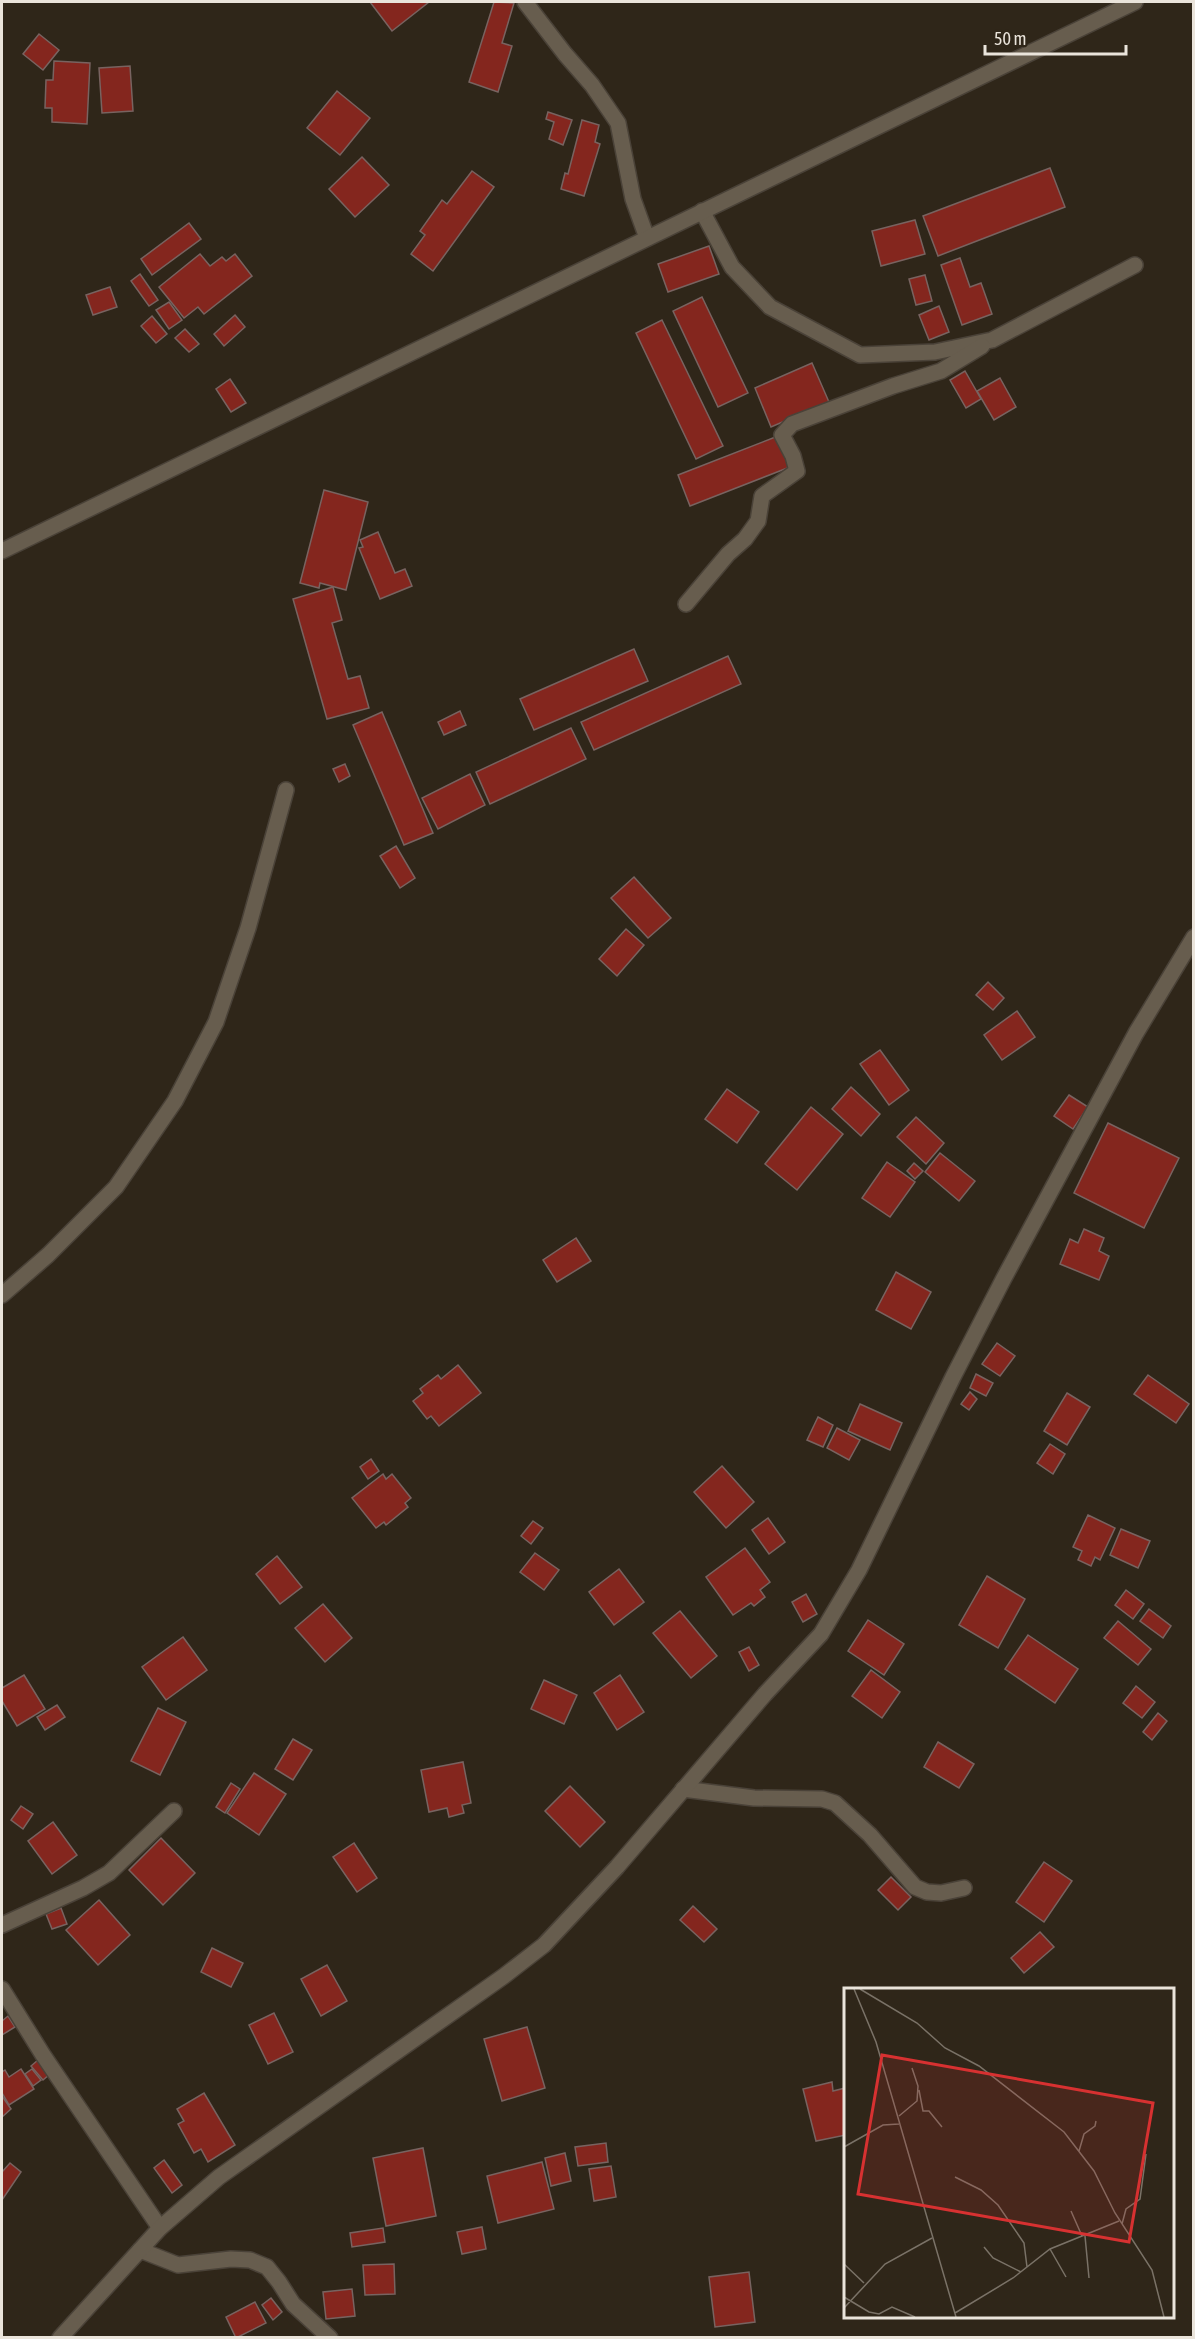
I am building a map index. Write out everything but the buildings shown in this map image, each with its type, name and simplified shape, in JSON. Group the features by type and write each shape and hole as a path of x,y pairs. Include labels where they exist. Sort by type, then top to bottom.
{"street":[{"path":"525,2 592,85 618,123 633,199 647,238"},
{"path":"2,551 1135,2"},
{"path":"702,211 732,267 770,307 860,354 934,352 992,340"},
{"path":"686,603 745,539 758,521 762,496 797,471 793,456 782,435 792,424 893,386 941,371 992,340 1135,265"},
{"path":"2,1295 48,1255 116,1186 175,1101 216,1022 248,928 286,790"},
{"path":"60,2337 160,2228 219,2177 504,1976 544,1945 617,1867 821,1634 860,1570 953,1377 1004,1278 1136,1033 1194,938"},
{"path":"683,1789 754,1798 822,1799 835,1803 870,1835 915,1887 927,1892 941,1893 964,1888"},
{"path":"2,1925 108,1874 174,1811"},
{"path":"2,1989 43,2055 160,2228"},
{"path":"140,2250 177,2265 231,2259 250,2260 267,2268 293,2304 330,2337"}]}
